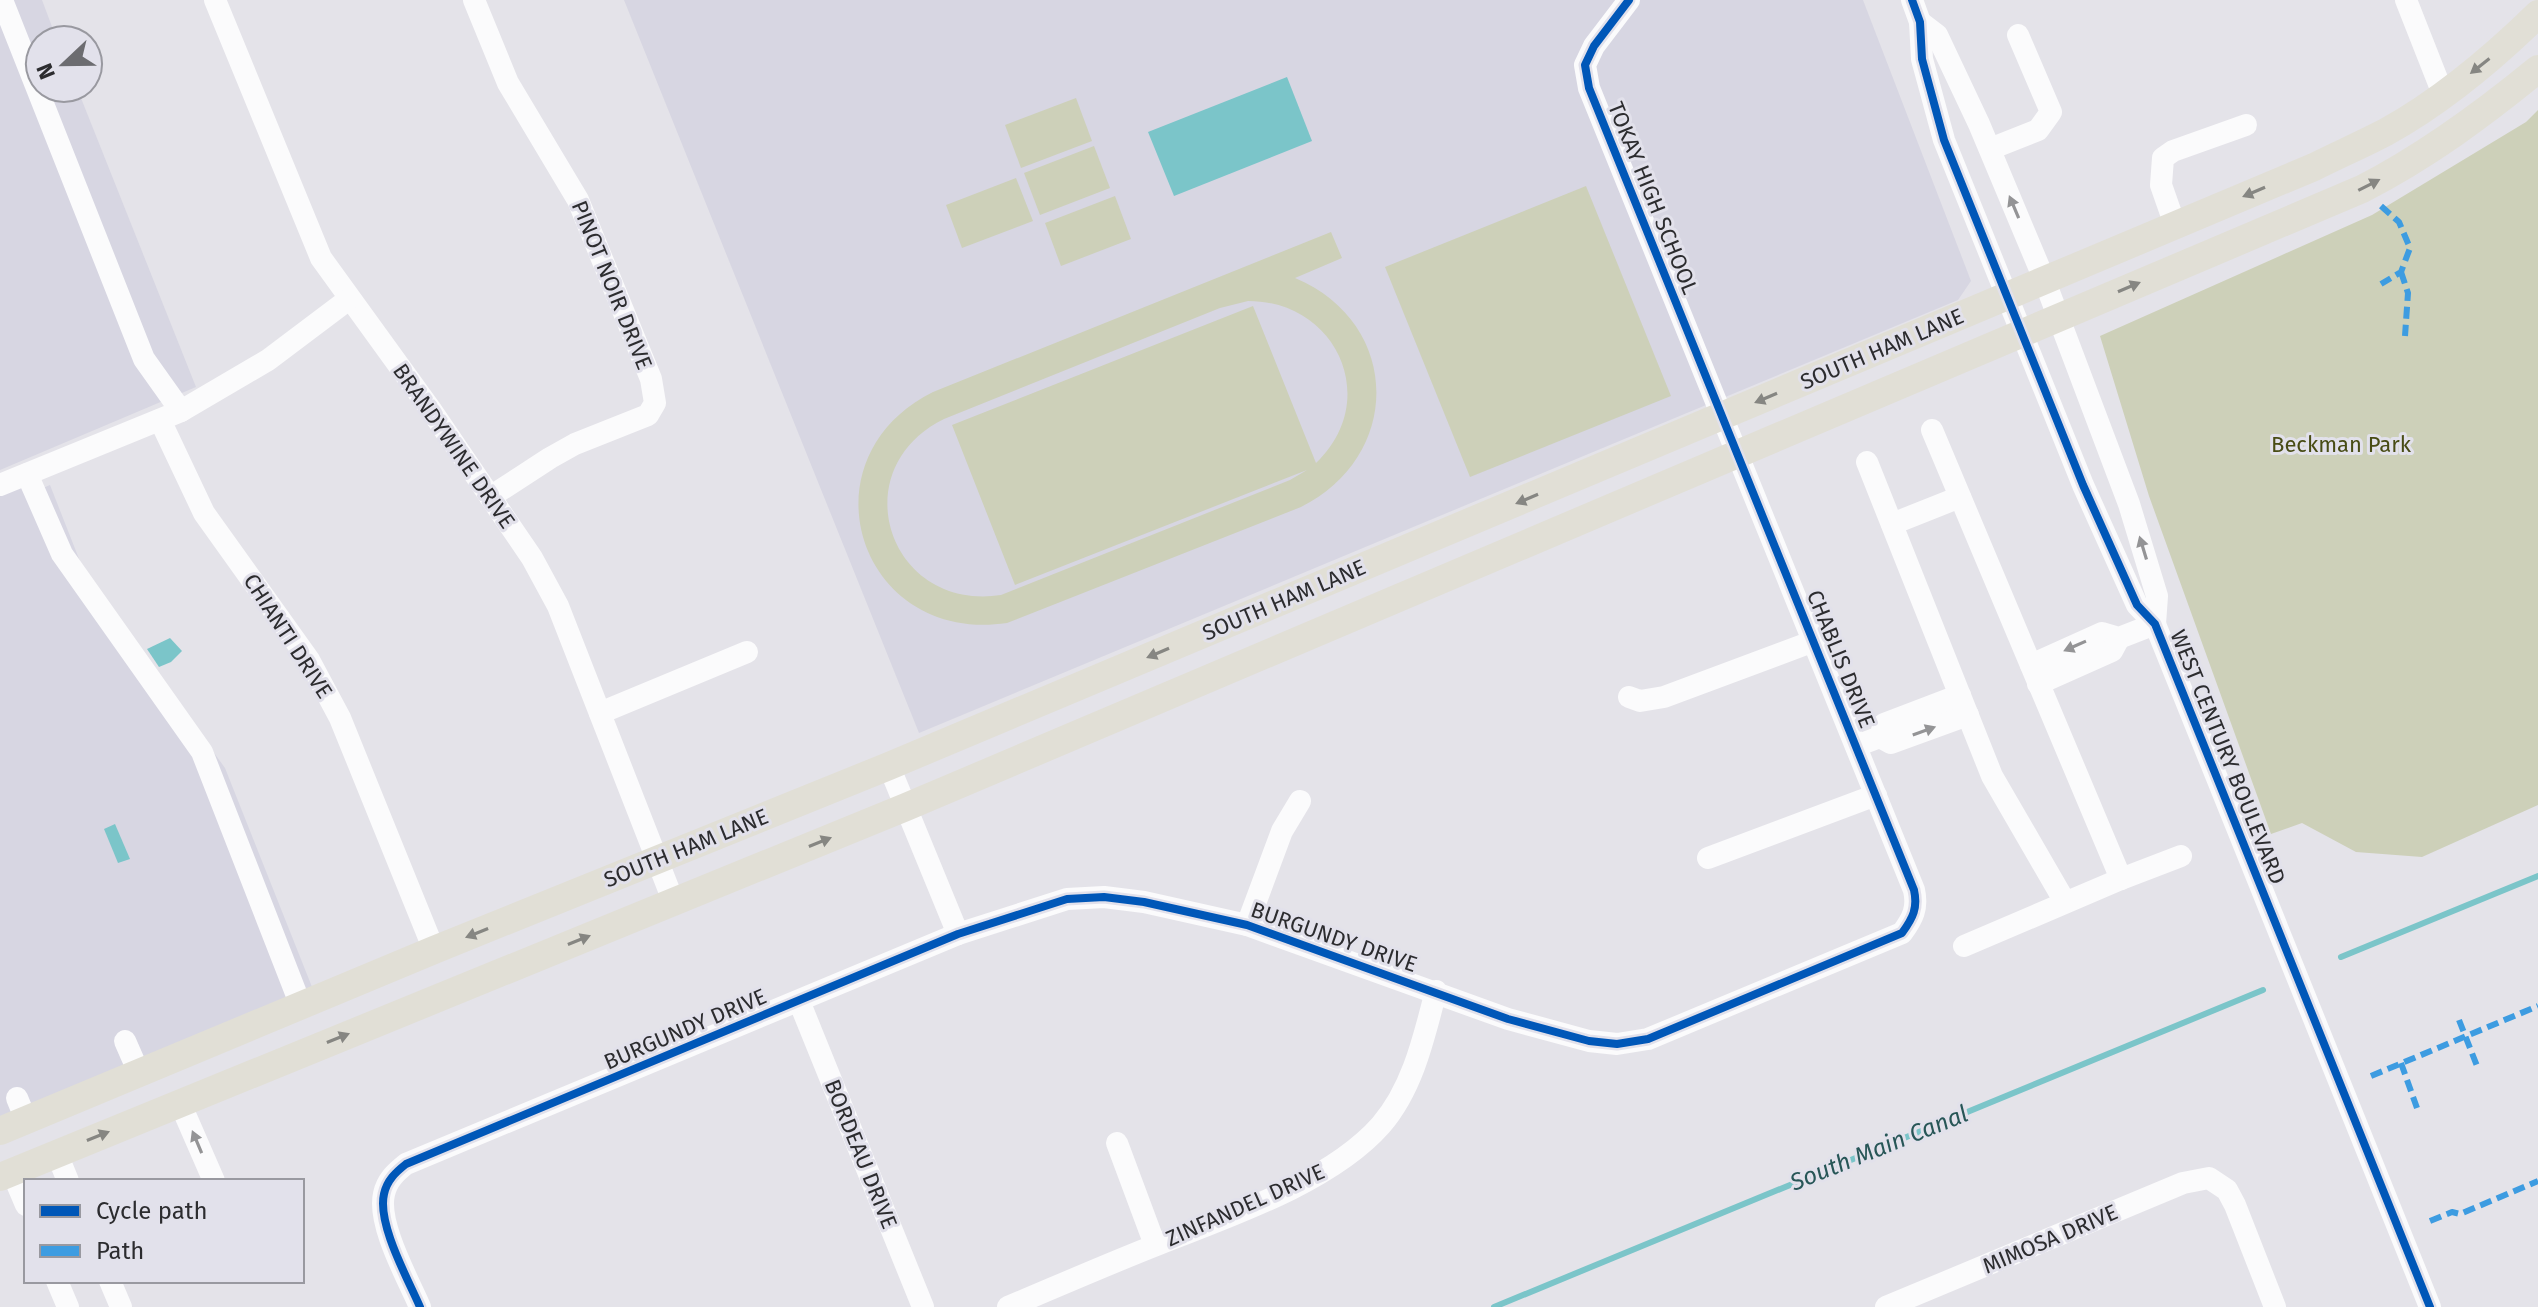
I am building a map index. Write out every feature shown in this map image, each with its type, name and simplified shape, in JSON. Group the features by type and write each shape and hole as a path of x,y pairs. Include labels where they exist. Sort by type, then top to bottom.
{"main road":[{"name":"SOUTH HAM LANE","path":"14,1117 139,1073 889,766 2350,149 2387,131 2443,94 2504,47 2538,14"},
{"name":"SOUTH HAM LANE","path":"6,1175 906,807 2374,183 2409,164 2487,112 2538,69"}],"street":[{"path":"2,0 144,359 181,411"},
{"name":"BRANDYWINE DRIVE","path":"215,0 321,258 431,410 532,558 558,606 674,903"},
{"name":"PINOT NOIR DRIVE","path":"474,0 508,83 578,200 651,379 655,403 648,415 575,444 490,497"},
{"name":"TOKAY HIGH SCHOOL","path":"1629,0 1594,46 1585,65 1589,88 1723,416"},
{"name":"WEST CENTURY BOULEVARD","path":"1912,0 1920,22 1922,59 1944,140 2083,485 2137,605 2155,624 2430,1307"},
{"path":"2406,0 2443,94"},
{"name":"WEST CENTURY BOULEVARD","path":"1920,22 1937,35 1990,149 2044,279 2133,517 2157,596 2155,624"},
{"path":"1990,149 2038,130 2051,112 2018,35"},
{"path":"2175,225 2161,185 2163,158 2173,151 2246,125"},
{"path":"0,485 181,411 268,360 349,299"},
{"name":"CHABLIS DRIVE","path":"1723,416 1914,890 1914,917"},
{"name":"CHIANTI DRIVE","path":"160,420 204,513 309,660 340,718 434,950"},
{"path":"1932,430 2121,879"},
{"path":"1867,462 1992,776 2065,902"},
{"path":"27,474 62,554 202,752 301,1006"},
{"path":"1892,524 1960,497"},
{"path":"2034,674 2102,633 2119,638 2155,624"},
{"path":"1629,697 1640,701 1664,697 1814,641"},
{"path":"600,713 747,652"},
{"path":"1856,746 1880,737 1891,743 1964,705"},
{"path":"889,766 958,934"},
{"path":"1708,858 1876,795"},
{"path":"1247,925 1282,831 1300,801"},
{"path":"1964,946 2181,856"},
{"name":"BURGUNDY DRIVE","path":"420,1307 387,1226 384,1193 394,1174 421,1158 958,934 1067,899 1104,897 1144,902 1247,925 1508,1019 1589,1041 1617,1044 1648,1039 1902,933 1914,917"},
{"name":"ZINFANDEL DRIVE","path":"1008,1307 1212,1223 1327,1171 1359,1148 1383,1122 1404,1088 1422,1045 1436,991"},
{"name":"BORDEAU DRIVE","path":"799,1001 923,1307"},
{"path":"125,1041 139,1073"},
{"path":"180,1103 213,1179"},
{"path":"1117,1143 1155,1245"},
{"path":"57,1154 67,1179"},
{"path":"6,1175 24,1202"},
{"name":"MIMOSA DRIVE","path":"1886,1307 2200,1178 2215,1181 2227,1190 2275,1307"},
{"path":"58,1283 68,1307"}],"shaded area":[{"path":"0,0 42,0 51,24 24,24 24,104 83,104 196,387 0,470"},
{"path":"624,0 1863,0 1971,281 1958,300 919,733"},
{"path":"27,474 36,491 50,485 85,574 225,768 314,992 0,1124 0,485"}],"green space":[{"path":"1076,98 1092,141 1021,168 1005,125"},
{"name":"Beckman Park","path":"2538,110 2538,805 2422,857 2356,852 2302,823 2271,834 2149,496 2100,336 2372,215 2526,122"},
{"path":"1094,146 1110,188 1040,215 1024,173"},
{"path":"1016,178 1033,221 962,248 946,205"},
{"path":"1586,186 1671,396 1470,477 1385,267"},
{"path":"1115,196 1131,239 1061,266 1045,223"},
{"path":"1331,232 1342,258 1295,278 1330,299 1355,326 1371,357 1376,390 1372,424 1358,456 1334,484 1301,507 1007,623 956,622 914,606 883,577 864,541 859,500 867,459 892,422 933,392","holes":["1248,301 1279,305 1305,317 1326,336 1340,358 1347,384 1346,411 1336,438 1316,463 1253,306 952,425 1015,585 1307,470 1290,480 1001,595 962,594 930,582 906,560 892,532 887,501 894,470 913,442 944,419 1220,308"]}],"water":[{"path":"1287,77 1312,141 1174,196 1148,132"},
{"path":"170,638 182,651 171,662 159,667 147,649"},
{"path":"115,824 130,859 118,863 104,829"}],"waterway":[{"name":"South Main Canal","path":"2341,957 2538,876"},
{"name":"South Main Canal","path":"1494,1307 2263,990"}],"marked path":[{"path":"2381,206 2399,222 2410,248 2401,272 2381,284"},
{"path":"2401,272 2408,293 2405,336"},
{"path":"2371,1076 2538,1006"},
{"path":"2459,1020 2477,1066"},
{"path":"2401,1063 2417,1108"},
{"path":"2430,1221 2452,1212 2460,1214 2538,1181"}],"cycle path":[{"path":"420,1307 389,1236 383,1206 387,1185 406,1164 958,934 1067,899 1104,897 1144,902 1247,925 1508,1019 1589,1041 1617,1044 1648,1039 1902,933 1914,913 1914,890 1589,88 1585,65 1594,46 1629,0"},
{"path":"1912,0 1920,22 1922,59 1944,140 2083,485 2137,605 2155,624 2430,1307"}]}
